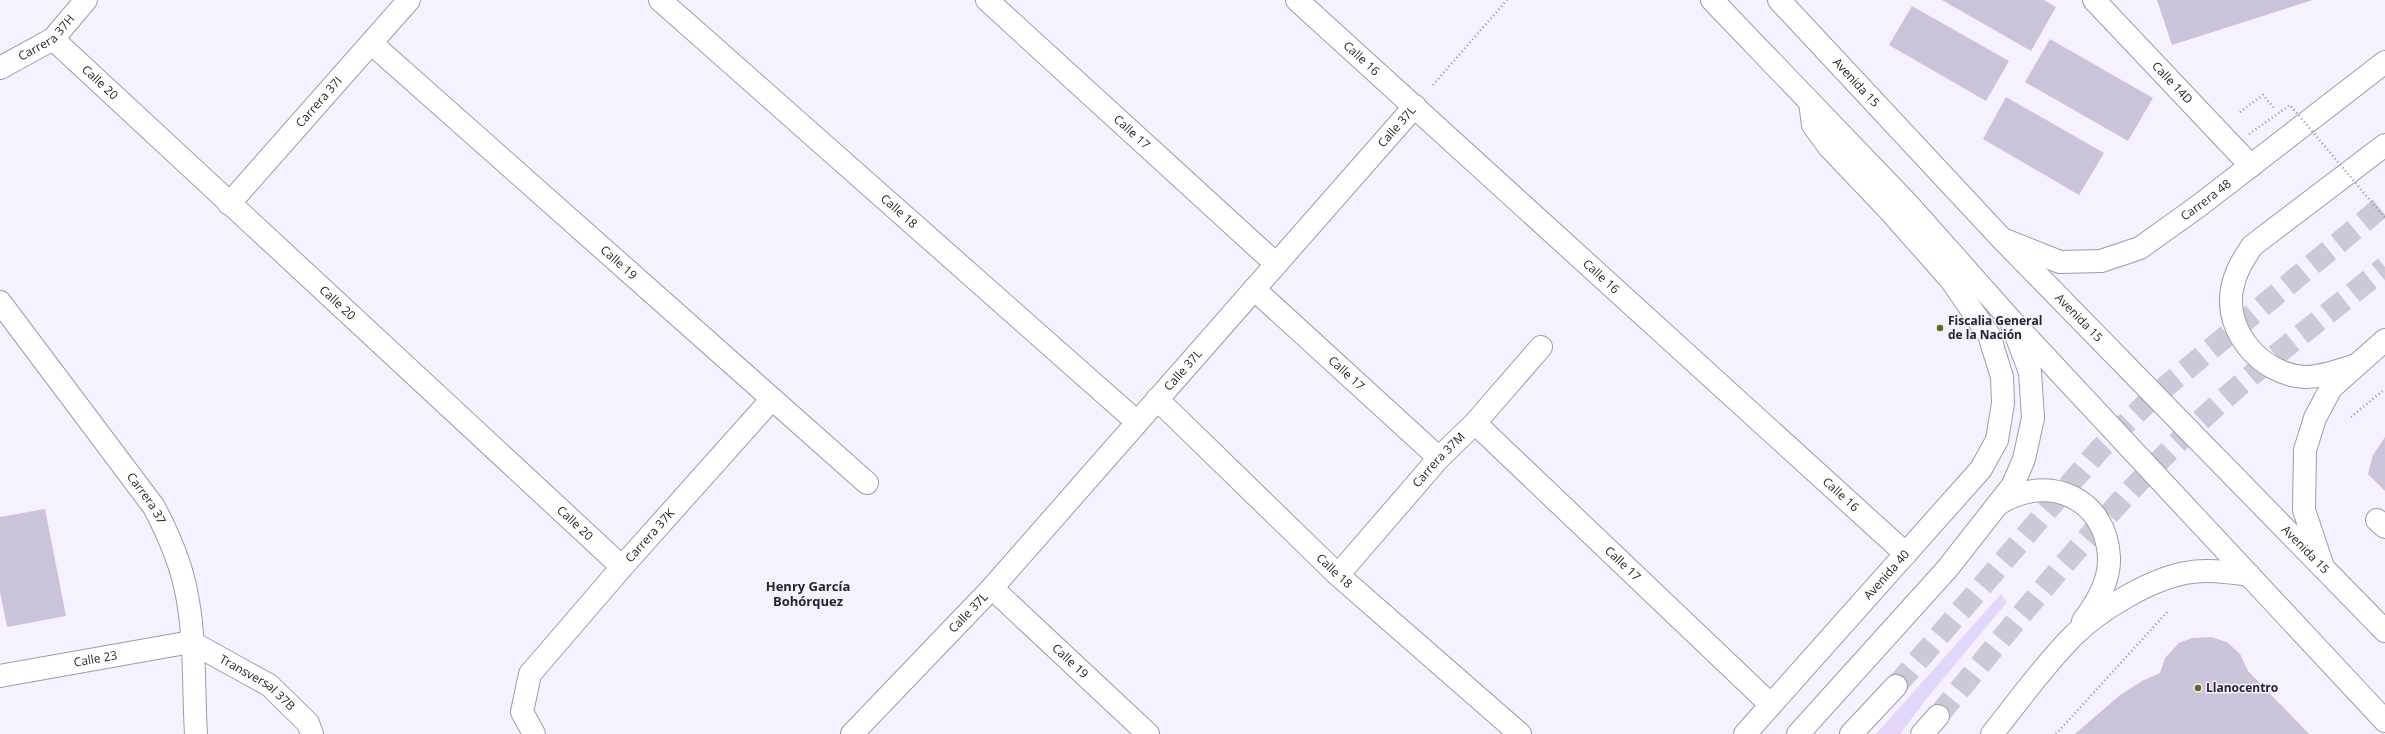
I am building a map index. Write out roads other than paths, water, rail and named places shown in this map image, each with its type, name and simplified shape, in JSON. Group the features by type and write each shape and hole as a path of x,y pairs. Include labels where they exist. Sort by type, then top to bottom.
{"main road":[{"name":"Carrera 37H","path":"0,68 53,39 86,0"},
{"name":"Carrera 37I","path":"229,204 409,0"},
{"name":"Calle 18","path":"660,0 1137,422"},
{"name":"Calle 17","path":"987,0 1276,264"},
{"name":"Calle 16","path":"1297,0 1906,554"},
{"path":"1712,0 1907,203 2010,319 2385,721"},
{"name":"Avenida 15","path":"1779,0 2002,239 2385,631"},
{"name":"Calle 14D","path":"2094,0 2250,166"},
{"name":"Calle 20","path":"53,39 229,204 622,567"},
{"name":"Calle 19","path":"371,43 867,483"},
{"name":"Carrera 48","path":"2002,239 2060,262 2094,262 2121,256 2157,237 2385,62"},
{"name":"Avenida 40","path":"1745,734 1981,469 1997,440 2004,403 2002,377 1989,335 1951,280 1889,210 1829,146 1813,125 1810,102"},
{"name":"Calle 37L","path":"852,734 992,588 1415,106"},
{"path":"2356,365 2330,374 2305,377 2280,371 2259,358 2242,339 2233,316 2232,290 2238,266 2252,246 2385,145"},
{"name":"Calle 17","path":"1254,289 1439,458"},
{"name":"Carrera 37","path":"0,302 154,507 167,532 185,586 191,642 196,734"},
{"path":"1798,734 1947,570 2013,484 2024,459 2033,418 2030,372 2010,319"},
{"path":"2323,567 2304,510 2305,450 2315,418 2331,388 2385,340"},
{"name":"Carrera 37M","path":"1338,575 1439,458 1475,423 1541,347"},
{"name":"Carrera 37K","path":"534,734 522,712 530,674 622,567 772,398"},
{"name":"Calle 18","path":"1157,399 1338,575 1520,734"},
{"name":"Calle 17","path":"1475,423 1771,705"},
{"path":"1992,734 2073,635 2093,608 2107,574 2109,558 2107,540 2102,526 2092,511 2076,499 2062,492 2037,489 2022,492 2000,502"},
{"path":"2073,635 2119,601 2162,578 2187,572 2214,571 2248,575"},
{"name":"Calle 19","path":"992,588 1148,734"},
{"name":"Calle 23","path":"0,676 191,642"},
{"name":"Transversal 37B","path":"191,642 269,686 308,723 312,734"},
{"path":"1851,734 1896,686"},
{"path":"1922,734 1938,716"}],"tunnel":[{"path":"1896,686 2100,449 2152,398 2385,204"},
{"path":"1938,716 2040,592 2147,473 2224,399 2385,267"}],"place":[{"name":"Fiscalia General de la Nación","path":"1940,328"},
{"name":"Llanocentro","path":"2198,688"}],"district":[{"name":"Henry García Bohórquez","path":"808,594"}]}
